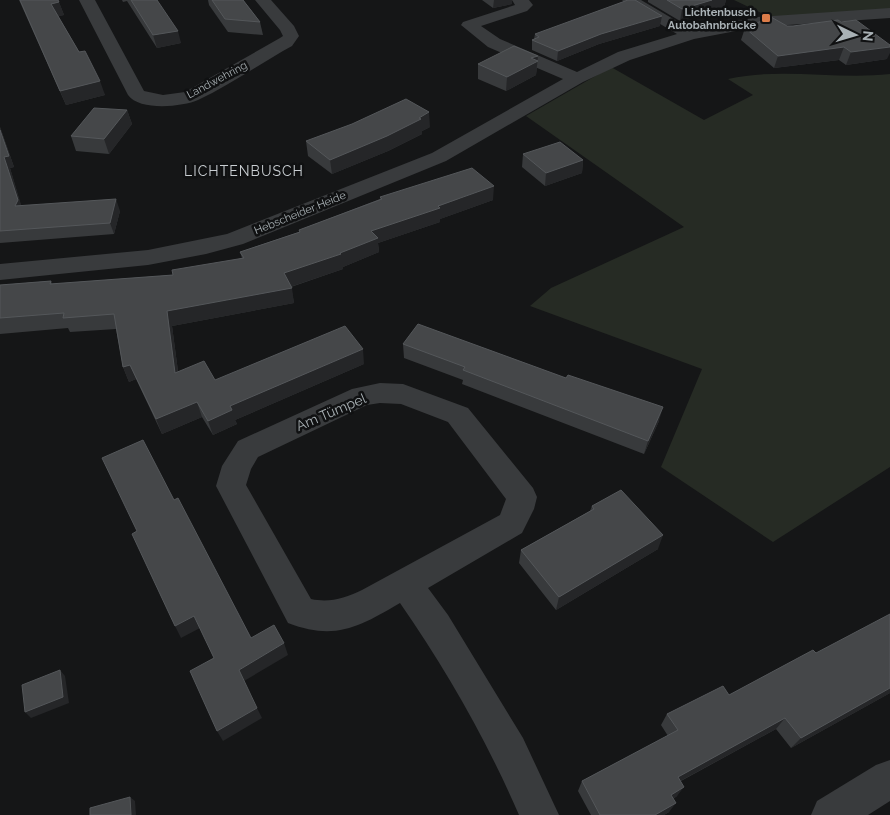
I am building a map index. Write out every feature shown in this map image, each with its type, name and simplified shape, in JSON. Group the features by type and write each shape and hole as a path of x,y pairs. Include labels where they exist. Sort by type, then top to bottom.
{"street":[{"name":"Landwehring","path":"87,0 137,95 150,100 163,101 190,97 286,42 291,36 288,29 263,0"},
{"path":"520,0 525,5 521,8 470,25 494,43 577,78"},
{"path":"630,0 690,35"},
{"name":"Hebscheider Heide","path":"0,272 146,259 204,248 235,239 439,157 577,78 624,56 690,35 757,22 890,13"},
{"name":"Am Tümpel","path":"380,393 403,394 458,415 522,497 519,509 511,524 405,583 346,614 321,617 300,612 231,486 237,466 248,449 362,396 380,393"},
{"path":"405,583 436,626 510,751 539,815"},
{"path":"830,815 890,779"}],"shaded area":[{"path":"734,0 890,0 890,10 772,18"},
{"path":"611,67 704,120 753,95 728,79 768,74 849,76 890,74 890,467 773,542 661,467 702,369 530,306 551,288 684,227 526,116"}],"building":[{"path":"20,0 58,0 59,2 51,4 79,52 85,51 100,81 60,91"},
{"path":"131,0 157,0 178,31 153,35"},
{"path":"212,0 243,0 260,22 225,19"},
{"path":"628,0 635,0 662,16 601,34 558,51 532,40 539,37 535,34"},
{"path":"667,0 712,0 682,9"},
{"path":"771,17 787,26 838,20 841,22 856,20 890,45 890,47 851,52 844,47 778,56 745,28"},
{"path":"514,46 538,56 531,58 538,61 507,77 478,64"},
{"path":"406,99 429,112 419,118 421,119 387,136 330,160 306,141 352,124"},
{"path":"94,108 127,110 104,139 71,136"},
{"path":"0,130 9,156 4,157 18,200 15,206 116,199 110,223 0,231"},
{"path":"560,142 583,160 546,173 523,154"},
{"path":"472,168 494,186 438,206 440,208 371,231 378,238 341,254 284,273 292,288 167,311 175,373 204,361 215,380 345,326 363,349 230,406 232,410 208,421 197,402 156,419 130,365 123,367 114,314 63,318 64,313 0,318 0,285 51,281 50,284 173,275 172,270 244,258 240,252 300,232 299,230 382,199 380,197"},
{"path":"418,324 566,378 568,375 663,407 648,441 463,370 465,367 403,344"},
{"path":"143,440 174,500 178,498 251,638 274,625 284,643 239,670 257,708 217,731 190,671 214,658 194,616 175,626 132,534 137,531 102,458"},
{"path":"621,490 663,535 559,597 521,550 594,509 592,506"},
{"path":"890,614 890,688 801,738 785,718 678,777 684,787 671,795 676,803 655,815 600,815 582,781 678,730 667,714 723,686 729,695 813,650 816,653"},
{"path":"60,670 63,697 25,712 22,685"},
{"path":"130,797 131,815 90,815 90,808"}],"place":[{"name":"Lichtenbusch Autobahnbrücke","path":"766,18"}],"district":[{"name":"LICHTENBUSCH","path":"244,171"}]}
